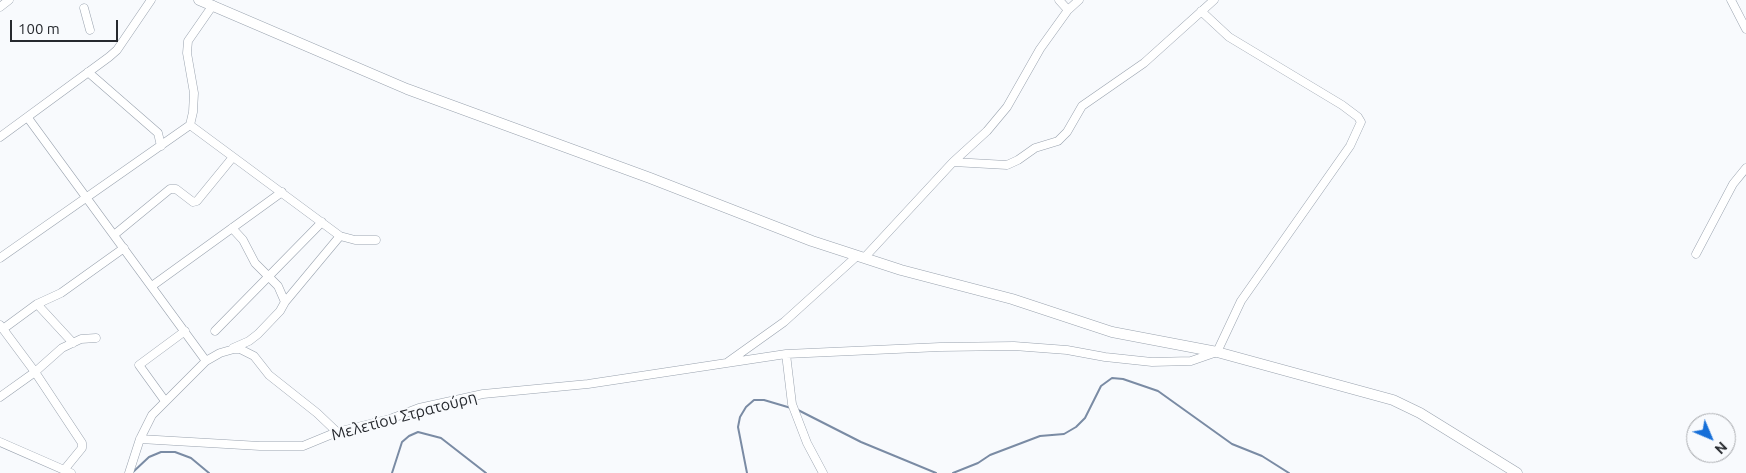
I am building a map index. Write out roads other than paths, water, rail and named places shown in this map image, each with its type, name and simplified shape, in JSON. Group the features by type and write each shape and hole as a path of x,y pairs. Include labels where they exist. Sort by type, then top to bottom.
{"street":[{"path":"0,7 9,0"},
{"path":"0,138 117,50 151,0"},
{"path":"199,0 408,89 650,178 812,241 954,285 1012,299 1112,332 1217,352 1400,402 1517,473"},
{"path":"1059,0 1068,10"},
{"path":"727,363 784,322 860,257 953,162 987,131 1007,107 1040,48 1068,10 1079,0"},
{"path":"953,162 1007,165 1035,148 1058,141 1067,132 1082,106 1144,63 1214,0"},
{"path":"1731,0 1746,28"},
{"path":"0,258 190,125 194,93 187,53 188,41 213,5"},
{"path":"84,8 90,30"},
{"path":"1201,11 1229,37 1342,105 1358,117 1361,122 1350,146 1245,294 1217,352"},
{"path":"88,72 158,133 161,146"},
{"path":"28,118 206,360"},
{"path":"190,125 340,236 355,240 376,240"},
{"path":"114,235 170,189 176,189 193,202 198,201 233,157"},
{"path":"1696,254 1733,184 1746,168"},
{"path":"152,286 282,192"},
{"path":"216,331 322,222"},
{"path":"232,228 243,240 255,263 278,286 285,302"},
{"path":"129,473 140,439 148,422 165,400 206,360 249,341 258,334 280,311 285,302 340,236"},
{"path":"0,442 68,471 82,448 82,443 35,372 2,327 36,304 61,293 124,248"},
{"path":"36,304 73,342"},
{"path":"165,400 139,365 185,331"},
{"path":"0,397 35,372 62,348 81,339 96,338"},
{"name":"Μελετίου Στρατούρη","path":"140,439 296,446 311,443 337,432 390,419 419,408 483,394 597,383 786,354 940,347 1014,346 1067,350 1105,357 1152,362 1191,361 1217,352"},
{"path":"226,351 240,350 254,356 269,375 317,413 337,432"},
{"path":"786,354 792,404 796,417 823,473"}],"waterway":[{"path":"953,473 978,463 990,455 1040,436 1064,434 1076,427 1085,418 1101,386 1112,378 1123,379 1158,391 1232,444 1262,456 1289,473"},
{"path":"747,473 738,427 740,417 746,407 754,400 764,400 791,408"},
{"path":"798,410 861,442 936,473"},
{"path":"392,473 402,442 418,432 441,438 486,473"},
{"path":"133,472 149,457 161,452 175,452 191,458 209,473"}]}
